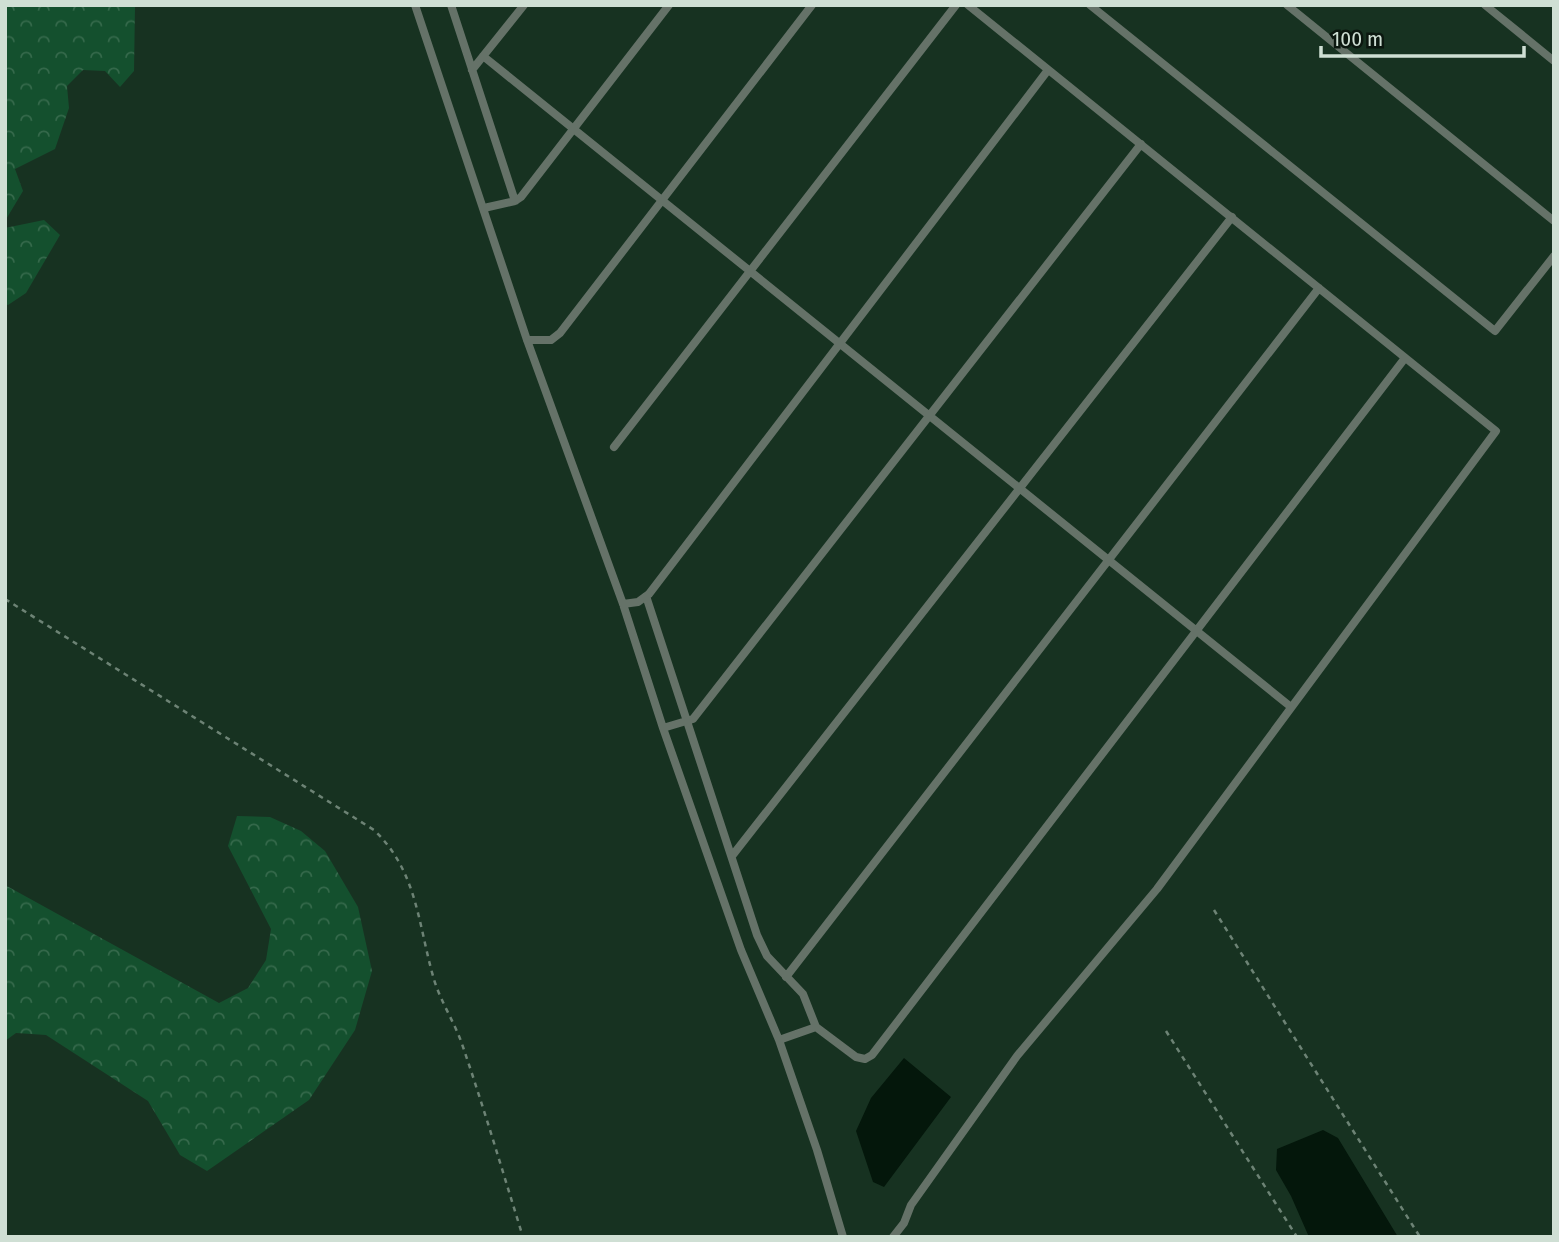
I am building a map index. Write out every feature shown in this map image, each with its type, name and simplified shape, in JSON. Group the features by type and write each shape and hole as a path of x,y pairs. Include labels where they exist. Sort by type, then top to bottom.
{"lane":[{"path":"415,5 527,340 623,604 663,728 741,950 779,1040 817,1150 843,1237"},
{"path":"451,5 514,201"},
{"path":"472,71 524,5"},
{"path":"484,208 521,197 669,5"},
{"path":"527,340 551,340 560,333 812,5"},
{"path":"614,447 956,5"},
{"path":"893,1237 904,1223 911,1205 1017,1056 1157,889 1496,431 968,5"},
{"path":"1090,5 1495,331 1554,256"},
{"path":"1287,5 1554,221"},
{"path":"1485,5 1554,61"},
{"path":"483,57 1291,708"},
{"path":"623,604 638,602 646,596 1048,70"},
{"path":"663,728 693,719 1141,144"},
{"path":"732,856 1232,217"},
{"path":"786,977 1319,288"},
{"path":"646,596 757,936 767,956 803,994 816,1027 856,1057 865,1059 873,1055 1405,358"},
{"path":"779,1040 816,1027"}],"path":[{"path":"5,599 374,830 388,843 407,875 417,903 433,978 461,1041 523,1237"},
{"path":"1214,910 1420,1237"},
{"path":"1166,1031 1297,1237"}],"green space":[{"path":"5,5 135,6 134,71 120,87 105,71 83,70 67,86 69,108 55,149 15,169 23,191 5,221"},
{"path":"44,220 60,235 26,293 8,305 5,304 5,228"},
{"path":"237,816 270,817 301,831 325,851 358,907 372,971 355,1030 309,1100 207,1171 180,1155 148,1101 46,1035 16,1033 5,1041 5,885 219,1003 248,988 266,960 271,929 228,846"}],"shaded area":[{"path":"904,1058 951,1097 884,1187 873,1182 856,1131 871,1098"},
{"path":"1323,1130 1338,1138 1398,1237 1309,1237 1276,1170 1277,1149"}]}
